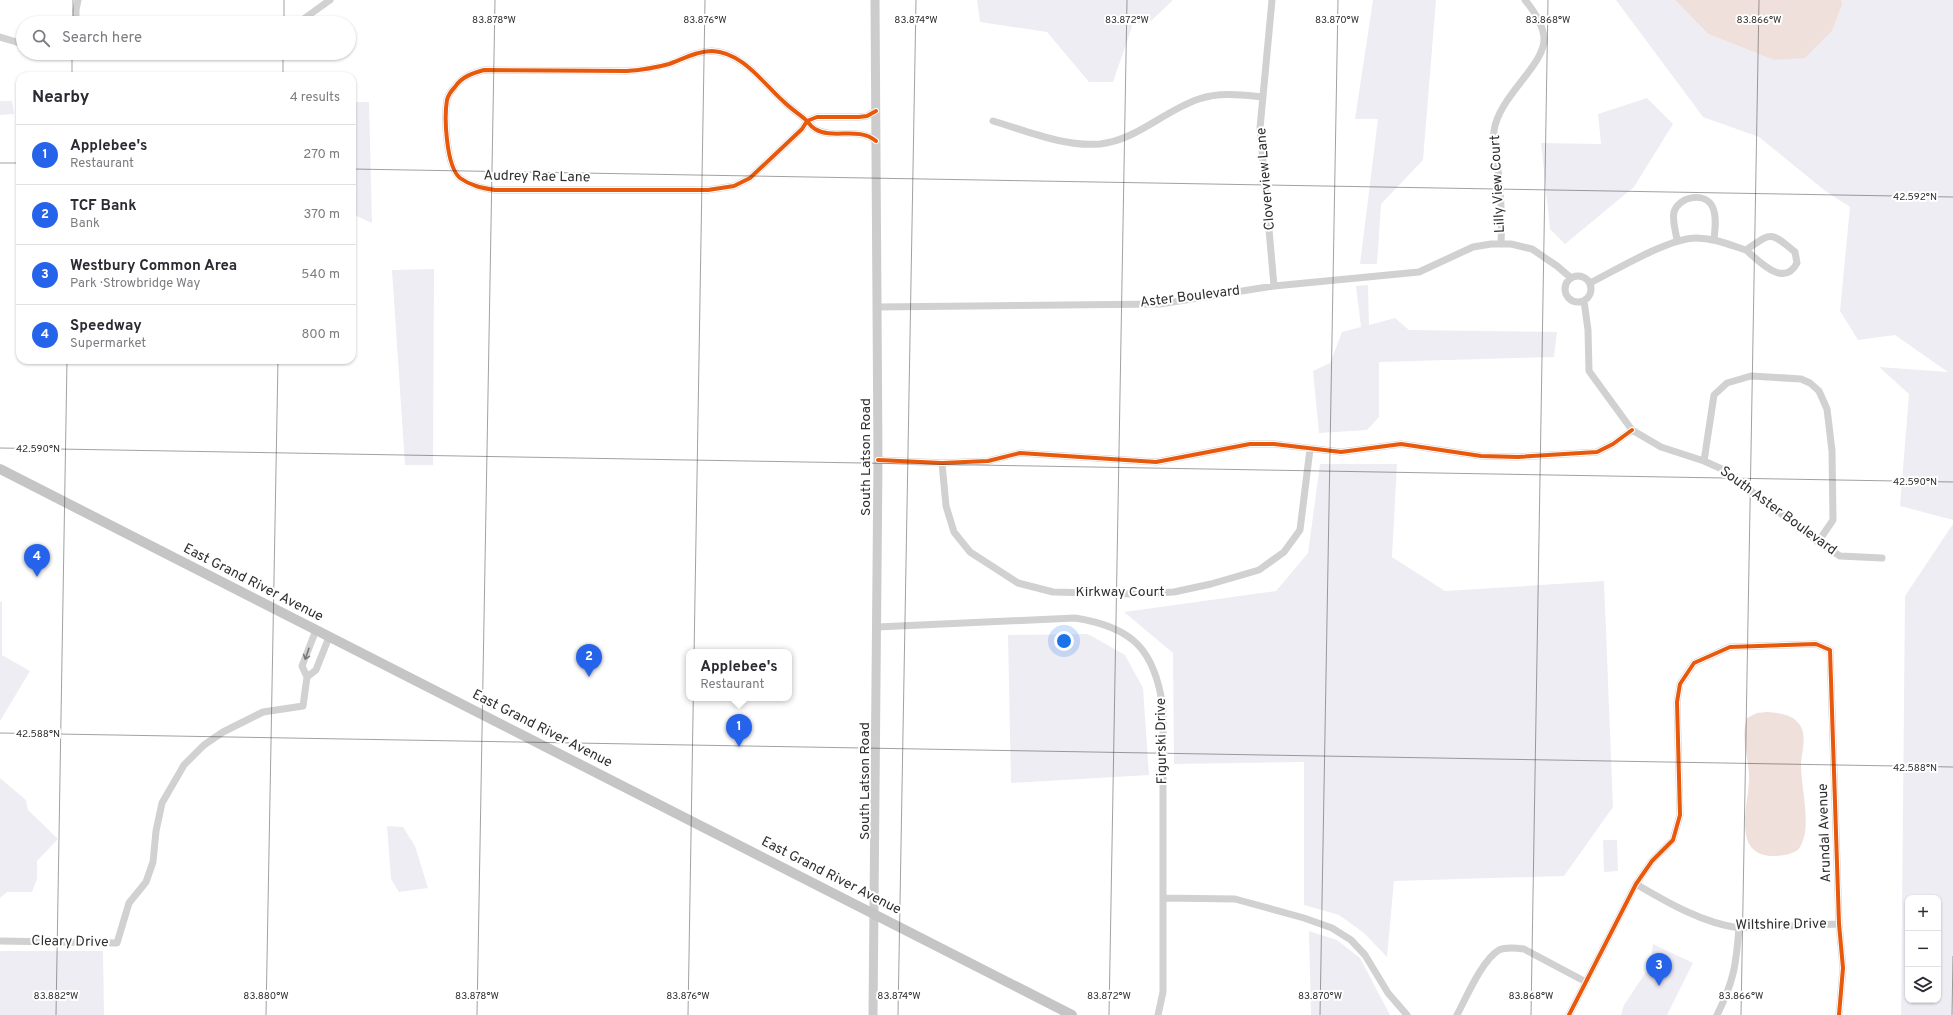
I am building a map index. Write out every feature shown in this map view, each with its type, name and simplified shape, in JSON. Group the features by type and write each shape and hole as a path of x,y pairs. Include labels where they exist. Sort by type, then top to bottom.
{"main road":[{"name":"South Latson Road","path":"873,1015 878,460 875,0"},
{"name":"East Grand River Avenue","path":"0,469 1072,1015"}],"street":[{"path":"76,16 78,0"},
{"path":"308,16 330,0"},
{"name":"Cloverview Lane","path":"1272,0 1263,97 1261,139 1274,286"},
{"name":"Lilly View Court","path":"1501,244 1502,222 1499,176 1493,142 1494,129 1502,108 1539,56 1544,40 1541,26 1525,0"},
{"path":"0,37 16,42"},
{"name":"Audrey Rae Lane","path":"807,121 802,129 750,178 734,186 708,190 495,190 475,187 459,177 452,166 447,149 447,100 456,85 471,74 484,70 634,71 647,69 696,53 713,51 729,56 749,68 782,101 807,121 815,129 829,133 863,134 870,136 876,141"},
{"path":"993,121 1067,142 1100,144 1117,140 1134,133 1199,98 1226,94 1263,97"},
{"path":"807,121 817,117 859,118 876,111"},
{"path":"1677,240 1674,213 1678,205 1686,199 1696,197 1705,199 1713,207 1715,219 1714,239"},
{"path":"1590,283 1677,240 1696,238 1714,239 1746,250 1775,273 1787,274 1791,272 1797,263 1795,252 1785,243 1770,236 1764,237 1746,250"},
{"path":"1501,244 1532,249 1557,266 1571,278"},
{"name":"Aster Boulevard","path":"877,307 1160,304 1274,286 1419,272 1473,246 1501,244"},
{"path":"1582,276 1590,283 1591,294 1584,301 1575,302 1567,296 1565,287 1571,278 1582,276"},
{"name":"South Aster Boulevard","path":"1584,301 1588,330 1589,371 1632,430 1661,447 1704,461 1724,470 1818,542 1840,556 1882,558"},
{"path":"1704,461 1714,395 1727,383 1751,376 1802,379 1810,383 1819,391 1828,409 1832,451 1833,520 1818,542"},
{"path":"878,460 942,463 988,461 1020,453 1156,462 1250,444 1290,445 1310,449 1341,452 1401,444 1481,456 1518,457 1597,452 1613,444 1632,430"},
{"name":"Kirkway Court","path":"942,463 946,506 954,532 970,552 1018,583 1053,592 1134,594 1174,592 1211,584 1259,570 1284,552 1300,530 1310,449"},
{"name":"Figurski Drive","path":"876,627 1075,618 1098,622 1116,628 1134,640 1150,660 1160,682 1164,708 1163,992 1158,1015"},
{"name":"Cleary Drive","path":"0,941 117,942 129,903 146,882 153,862 156,831 162,803 184,765 204,745 223,732 250,718 263,712 303,706 307,677 302,666 316,630"},
{"path":"307,677 316,670 329,637"},
{"name":"Arundal Avenue","path":"1636,884 1652,861 1673,840 1680,815 1677,702 1680,684 1694,663 1730,647 1816,644 1830,650 1839,924 1843,968 1840,1015"},
{"path":"1569,1015 1636,884"},
{"name":"Wiltshire Drive","path":"1636,884 1702,919 1724,926 1739,928 1839,924"},
{"path":"1163,898 1235,899 1304,918 1332,928 1351,940 1365,955 1388,993 1407,1015"},
{"path":"1717,1015 1728,992 1736,967 1739,928"},
{"path":"1457,1015 1483,968 1499,950 1513,948 1524,949 1586,982"}],"shaded area":[{"path":"977,0 1173,0 1151,21 1133,24 1113,82 1089,82 1047,32 980,22"},
{"path":"1373,0 1436,0 1423,160 1381,204 1377,264 1360,264 1378,119 1355,119"},
{"path":"1616,0 1675,0 1708,34 1774,60 1805,57 1832,31 1841,0 1953,0 1953,520 1900,506 1909,394 1879,367 1948,372 1895,335 1858,340 1840,311 1850,207 1824,190 1759,137 1703,117"},
{"path":"1675,0 1841,0 1842,4 1832,31 1805,58 1774,60 1708,34"},
{"path":"1647,98 1673,124 1634,187 1565,244 1550,229 1541,143 1601,144 1598,114"},
{"path":"0,101 12,101 14,114 0,115"},
{"path":"356,102 369,102 372,223 356,216"},
{"path":"434,269 433,465 405,465 392,270"},
{"path":"1368,285 1369,325 1395,318 1409,330 1557,332 1554,357 1379,362 1379,417 1367,430 1319,433 1313,371 1330,363 1342,332 1361,327 1356,286"},
{"path":"1320,464 1397,464 1392,557 1445,591 1604,581 1613,807 1564,876 1394,881 1387,957 1364,933 1339,915 1304,905 1304,762 1174,764 1173,653 1124,612 1276,591 1308,553"},
{"path":"1953,524 1953,1015 1901,1015 1905,596"},
{"path":"2,601 2,655 30,671 0,721 0,602"},
{"path":"1088,634 1125,655 1143,688 1149,775 1011,783 1008,635"},
{"path":"1767,712 1794,718 1802,729 1804,739 1801,763 1806,816 1805,833 1798,850 1779,856 1759,853 1751,847 1745,826 1749,770 1744,733 1745,725 1747,718 1757,713"},
{"path":"0,778 26,800 28,810 58,839 37,861 37,879 32,892 7,892 0,898"},
{"path":"387,826 403,827 415,846 428,888 399,892 391,879"},
{"path":"1603,840 1617,840 1618,871 1604,872"},
{"path":"1309,931 1337,940 1360,958 1390,1015 1311,1015"},
{"path":"1653,944 1693,963 1667,1015 1621,1015 1624,1005 1650,966"},
{"path":"0,951 103,951 104,1015 0,1015"}],"cycle path":[{"path":"876,111 867,116 817,117 807,121 802,129 750,178 734,186 708,190 495,190 468,183 460,178 455,172 447,141 446,108 451,91 461,81 468,76 484,70 632,71 669,64 695,54 712,51 733,57 742,63 760,78 786,104 806,120 807,121 811,126 815,129 830,133 861,134 876,141"},
{"path":"878,460 942,463 988,461 1020,453 1156,462 1250,444 1274,444 1341,452 1401,444 1481,456 1518,457 1597,452 1613,444 1632,430"},
{"path":"1569,1015 1636,884 1652,861 1673,840 1680,815 1677,702 1680,684 1694,663 1730,647 1816,644 1830,650 1839,924 1843,968 1839,1015"}],"place":[{"name":"Speedway","path":"37,577"},
{"name":"TCF Bank","path":"589,677"},
{"name":"Applebee's","path":"739,747"},
{"name":"Westbury Common Area","path":"1659,986"}]}
